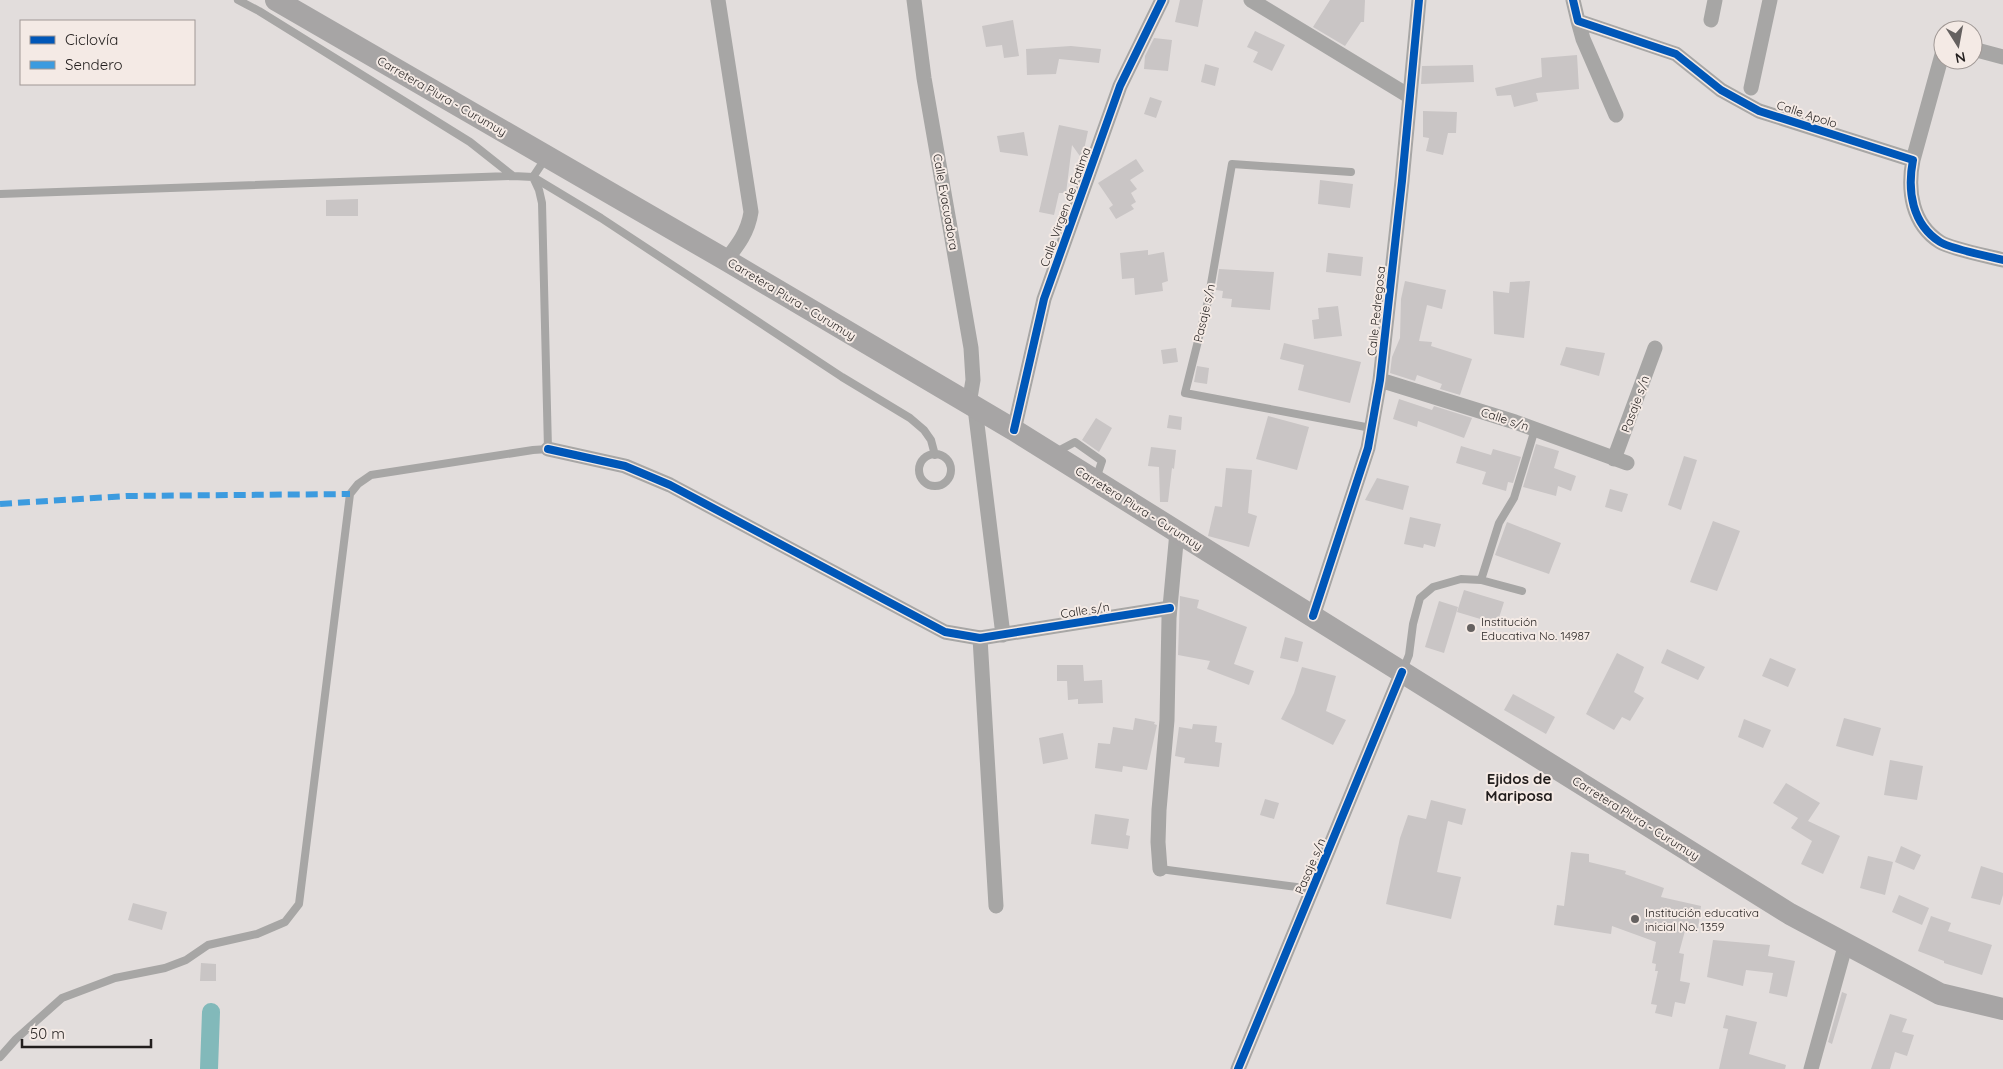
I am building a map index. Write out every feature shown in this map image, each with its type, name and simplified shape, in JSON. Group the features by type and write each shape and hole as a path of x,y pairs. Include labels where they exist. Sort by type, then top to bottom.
{"main road":[{"name":"Carretera Piura - Curumuy","path":"276,0 726,260 1014,430 1790,914 1940,994 2003,1009"}],"street":[{"path":"718,0 751,212 749,224 742,240 726,260"},
{"name":"Calle Evacuadora","path":"914,0 924,78 971,348 972,406"},
{"name":"Calle Virgen de Fatima","path":"1014,430 1044,299 1120,86 1162,0"},
{"path":"1251,0 1410,96"},
{"name":"Calle Pedregosa","path":"1313,616 1368,448 1380,380 1410,96 1418,0"},
{"path":"1573,0 1583,39 1616,115"},
{"path":"1711,20 1715,0"},
{"path":"1751,88 1770,0"},
{"name":"Calle Apolo","path":"1578,21 1676,54 1721,90 1760,111 1913,160"},
{"path":"1983,52 2003,57"},
{"path":"1938,70 1909,177 1911,201 1922,227 1941,243 2003,260"},
{"name":"Pasaje s/n","path":"1621,461 1655,348"},
{"name":"Calle s/n","path":"1380,380 1535,429 1621,461"},
{"path":"972,406 1003,635"},
{"name":"Calle s/n","path":"548,450 624,466 670,485 945,632 980,638 1170,608"},
{"path":"1160,869 1158,810 1167,720 1170,608 1177,532"},
{"path":"980,638 996,906"},
{"name":"Pasaje s/n","path":"1238,1069 1402,672"},
{"path":"1811,1069 1846,943"}],"lane":[{"path":"238,0 259,11 470,142 514,176"},
{"path":"533,177 546,156"},
{"name":"Pasaje s/n","path":"1350,172 1232,164 1208,301 1186,393 1371,428"},
{"path":"0,194 514,176 533,177 601,218 842,377 910,418 924,430 931,440 935,455"},
{"path":"0,1058 16,1039 62,998 115,978 165,968 186,960 208,945 257,934 285,922 299,904 350,494 358,484 372,475 533,450 548,450 542,203 540,190 533,177"},
{"path":"1481,580 1499,524 1514,498 1535,429"},
{"path":"930,455 935,455 944,458 948,462 951,472 946,482 936,486 922,480 919,471 922,461 930,455"},
{"name":"Pasaje s/n","path":"1402,672 1409,655 1413,624 1420,598 1433,586 1462,579 1481,580 1522,591"},
{"path":"1160,869 1312,889"}],"building":[{"path":"1180,0 1203,0 1198,27 1175,22"},
{"path":"1330,0 1365,0 1364,22 1361,22 1345,46 1313,27"},
{"path":"1013,20 1019,56 1004,58 1002,45 986,47 982,26"},
{"path":"1255,31 1285,45 1272,71 1253,62 1258,52 1247,47"},
{"path":"1154,38 1172,40 1168,71 1144,69 1145,56"},
{"path":"1071,46 1101,49 1099,63 1059,59 1056,74 1027,75 1026,49"},
{"path":"1577,55 1579,89 1536,93 1538,101 1514,107 1511,95 1497,96 1495,88 1542,77 1541,58"},
{"path":"1205,64 1219,68 1215,86 1201,82"},
{"path":"1473,65 1474,82 1421,84 1422,66"},
{"path":"1150,97 1162,101 1156,118 1144,114"},
{"path":"1423,111 1457,112 1456,133 1448,133 1443,155 1426,151 1429,138 1423,137"},
{"path":"1059,125 1088,131 1082,159 1072,145 1066,193 1059,193 1054,215 1039,212"},
{"path":"1024,132 1028,156 1000,152 997,136"},
{"path":"1136,159 1144,171 1130,180 1137,189 1131,193 1136,202 1131,205 1134,209 1116,219 1109,208 1113,205 1098,183"},
{"path":"1320,180 1353,184 1350,208 1318,204"},
{"path":"358,199 358,216 326,216 326,200"},
{"path":"1148,250 1148,255 1164,252 1168,281 1162,283 1163,291 1135,295 1134,278 1122,279 1120,253"},
{"path":"1328,253 1363,257 1361,276 1326,272"},
{"path":"1219,269 1274,272 1270,310 1231,307 1232,299 1222,298 1223,291 1216,290"},
{"path":"1405,281 1446,290 1442,309 1427,305 1419,341 1432,342 1431,346 1472,359 1460,395 1440,389 1442,384 1417,375 1415,381 1390,373 1392,357 1400,338 1401,299"},
{"path":"1530,281 1524,338 1494,334 1493,291 1509,293 1510,282"},
{"path":"1338,306 1342,336 1314,339 1312,320 1319,319 1318,308"},
{"path":"1284,343 1361,362 1350,403 1298,390 1304,365 1280,359"},
{"path":"1566,347 1605,353 1599,376 1560,365"},
{"path":"1176,348 1178,362 1163,364 1161,350"},
{"path":"1197,366 1209,368 1207,384 1194,382"},
{"path":"1399,399 1432,410 1434,406 1472,418 1464,438 1418,421 1417,427 1393,419"},
{"path":"1169,415 1182,417 1181,430 1167,428"},
{"path":"1268,416 1309,427 1297,470 1256,459"},
{"path":"1096,418 1112,428 1099,452 1082,440"},
{"path":"1536,444 1559,451 1554,468 1576,476 1571,491 1558,486 1556,496 1523,487"},
{"path":"1461,446 1491,455 1493,449 1521,457 1513,483 1508,482 1506,491 1482,484 1486,472 1456,463"},
{"path":"1151,447 1176,450 1168,502 1160,502 1159,467 1148,466"},
{"path":"1684,456 1697,460 1681,510 1668,505"},
{"path":"1226,468 1252,470 1248,513 1257,516 1249,547 1208,536 1215,506 1222,507"},
{"path":"1377,478 1409,486 1403,510 1365,500"},
{"path":"1610,489 1628,494 1622,512 1605,507"},
{"path":"1410,517 1441,524 1435,547 1424,544 1423,548 1404,544"},
{"path":"1713,521 1740,531 1717,591 1690,582"},
{"path":"1507,522 1561,543 1549,574 1495,555"},
{"path":"1464,590 1504,602 1497,624 1457,612"},
{"path":"1180,596 1199,600 1197,608 1247,627 1234,664 1254,671 1249,685 1207,669 1210,661 1178,655"},
{"path":"1439,601 1458,607 1444,653 1425,647"},
{"path":"1285,637 1303,642 1298,662 1280,658"},
{"path":"1667,649 1705,667 1698,680 1661,663"},
{"path":"1617,653 1644,667 1634,692 1644,698 1630,721 1622,717 1614,730 1586,714"},
{"path":"1770,658 1796,669 1788,687 1762,676"},
{"path":"1057,665 1083,665 1084,681 1102,680 1103,703 1078,704 1078,699 1068,700 1067,681 1057,681"},
{"path":"1302,667 1336,676 1326,711 1346,720 1333,745 1281,719 1294,693"},
{"path":"1513,694 1555,717 1546,734 1504,710"},
{"path":"1135,718 1155,722 1154,724 1157,725 1147,770 1123,766 1122,772 1095,768 1098,743 1110,744 1113,727 1133,730"},
{"path":"1844,718 1881,728 1873,756 1836,746"},
{"path":"1744,719 1771,730 1763,748 1738,737"},
{"path":"1193,724 1217,726 1215,742 1222,743 1219,767 1184,763 1185,758 1175,756 1179,727 1192,729"},
{"path":"1063,733 1068,759 1043,764 1039,738"},
{"path":"1890,760 1923,766 1917,800 1884,795"},
{"path":"1786,783 1820,803 1808,821 1840,836 1823,874 1801,864 1812,841 1791,828 1798,818 1773,803"},
{"path":"1265,799 1279,803 1274,819 1260,815"},
{"path":"1431,800 1466,809 1462,825 1448,821 1437,872 1461,877 1451,919 1386,904 1400,838 1408,815 1426,819"},
{"path":"1095,814 1129,819 1126,835 1130,836 1128,849 1091,844"},
{"path":"1901,846 1921,855 1914,870 1895,862"},
{"path":"1571,852 1589,854 1589,862 1626,871 1625,874 1664,888 1661,897 1701,906 1698,929 1686,927 1679,953 1684,954 1680,981 1690,983 1685,1004 1675,1002 1672,1017 1655,1013 1657,1005 1651,1004 1658,971 1655,971 1656,964 1652,963 1656,942 1612,926 1611,934 1554,925 1557,905 1564,906"},
{"path":"1868,856 1893,862 1885,895 1860,888"},
{"path":"1981,866 2003,873 2003,895 2000,905 1971,898"},
{"path":"1899,895 1929,908 1922,925 1892,912"},
{"path":"133,903 167,912 162,930 128,920"},
{"path":"1931,916 1951,923 1948,931 1992,945 1982,975 1944,963 1944,961 1918,951"},
{"path":"1713,940 1770,945 1768,956 1795,961 1787,997 1769,993 1773,973 1746,970 1743,986 1707,977"},
{"path":"201,963 216,964 216,981 200,981"},
{"path":"1842,992 1847,994 1832,1044 1828,1042"},
{"path":"1890,1014 1907,1019 1902,1032 1914,1035 1907,1056 1895,1052 1890,1069 1871,1069"},
{"path":"1726,1015 1757,1022 1749,1054 1786,1065 1785,1069 1719,1069 1728,1029 1723,1028"}],"waterway":[{"path":"209,1069 211,1012"}],"marked path":[{"path":"0,504 126,496 350,494"}],"cycle path":[{"path":"1014,430 1044,299 1120,86 1162,0"},
{"path":"1313,616 1368,448 1380,380 1402,181 1419,0"},
{"path":"1573,0 1578,21 1676,54 1721,90 1759,111 1913,160 1911,183 1914,206 1923,226 1931,235 1945,245 2003,260"},
{"path":"548,449 625,466 670,485 945,632 980,638 1170,608"},
{"path":"1238,1069 1402,672"}],"place":[{"name":"Institución Educativa No. 14987","path":"1471,628"},
{"name":"Institución educativa inicial No. 1359","path":"1635,919"}],"district":[{"name":"Ejidos de Mariposa","path":"1519,786"}]}
